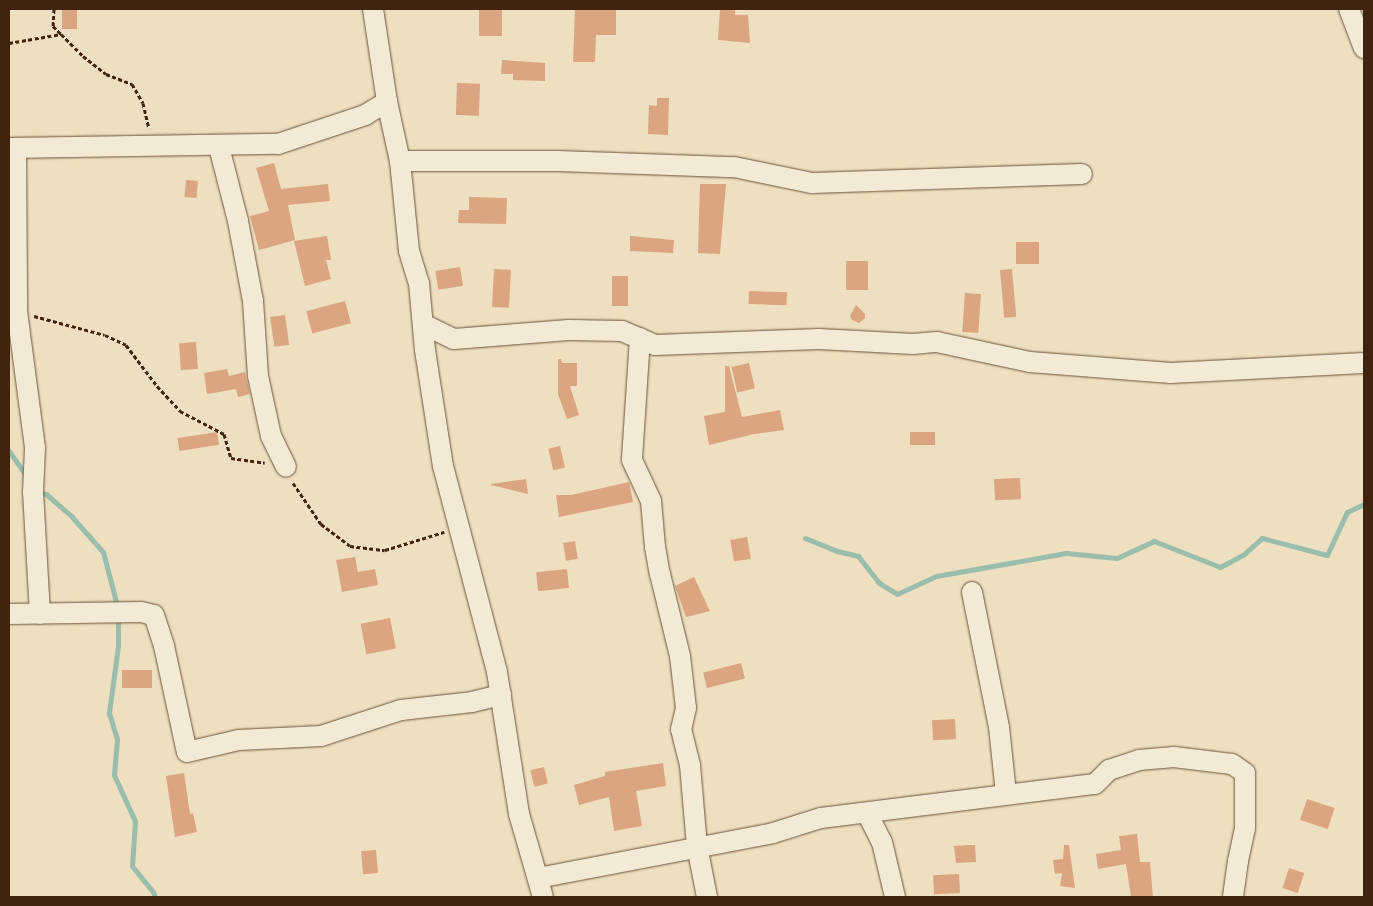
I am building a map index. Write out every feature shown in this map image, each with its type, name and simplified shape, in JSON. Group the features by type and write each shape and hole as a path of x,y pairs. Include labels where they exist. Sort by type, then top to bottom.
{"street":[{"path":"373,9 400,161 409,251 419,283 443,466 497,672 519,814 543,897"},
{"path":"1349,9 1364,48"},
{"path":"40,614 33,492 35,448 17,311 12,149 278,144 365,115 388,102"},
{"path":"219,146 238,221 253,302 258,376 271,436 286,467"},
{"path":"400,161 558,162 734,168 812,184 1082,174"},
{"path":"423,324 454,339 569,330 622,330 655,345 819,339 913,344 937,342 1030,362 1171,373 1364,363"},
{"path":"640,338 632,460 651,501 660,574 680,656 686,708 681,728 690,765 697,846 707,897"},
{"path":"972,592 999,727 1006,794"},
{"path":"9,614 141,612 154,615 164,646 187,752 239,740 321,736 401,710 472,702 501,695"},
{"path":"538,878 697,846 773,833 821,818 1095,784 1109,770 1139,760 1174,757 1232,764 1245,773 1245,828 1233,897"},
{"path":"867,813 882,842 895,897"}],"path":[{"path":"54,9 53,26 83,56 106,74 132,84 143,103 150,133 156,146"},
{"path":"9,43 61,34"},
{"path":"17,311 105,335 126,345 157,386 180,411 224,434 231,458 286,467 297,491 321,524 350,546 385,550 459,526"}],"building":[{"path":"62,9 77,9 77,29 62,29"},
{"path":"479,9 502,9 502,36 479,36"},
{"path":"575,9 616,9 616,35 596,35 595,62 573,62"},
{"path":"720,9 735,9 735,15 748,15 750,43 718,40"},
{"path":"502,60 545,63 545,81 513,80 513,74 501,74"},
{"path":"457,83 480,84 479,116 456,115"},
{"path":"657,98 669,98 668,135 648,134 649,105 657,106"},
{"path":"274,163 281,189 328,184 330,201 288,205 295,240 259,250 250,216 269,211 256,168"},
{"path":"186,180 198,181 196,198 185,197"},
{"path":"700,184 726,184 720,254 698,253"},
{"path":"469,197 507,198 506,224 458,223 459,210 469,210"},
{"path":"327,236 331,260 326,260 331,279 305,286 294,241"},
{"path":"630,236 674,240 673,253 630,251"},
{"path":"1016,242 1039,242 1039,264 1016,264"},
{"path":"846,261 868,261 868,290 846,290"},
{"path":"460,267 463,286 438,290 435,271"},
{"path":"494,269 511,270 509,308 492,307"},
{"path":"1012,269 1016,317 1004,318 1000,270"},
{"path":"612,276 628,276 628,306 612,306"},
{"path":"749,291 787,292 787,305 749,304"},
{"path":"965,293 981,294 978,333 962,332"},
{"path":"345,301 351,323 312,334 306,311"},
{"path":"856,305 865,314 865,318 859,323 852,320 850,316"},
{"path":"285,315 289,345 274,347 270,317"},
{"path":"196,342 198,369 181,370 179,343"},
{"path":"558,359 561,359 562,363 577,363 577,386 570,386 579,415 567,419 558,394"},
{"path":"749,363 755,388 737,392 731,367"},
{"path":"725,366 729,366 742,417 780,410 784,430 754,434 709,445 704,416 725,412"},
{"path":"227,369 229,376 245,372 250,394 238,397 236,389 207,394 204,373"},
{"path":"217,432 219,445 180,451 177,438"},
{"path":"910,432 935,432 935,445 910,445"},
{"path":"560,446 565,467 553,470 548,449"},
{"path":"1020,478 1021,499 995,500 994,479"},
{"path":"526,479 528,494 491,485 491,484"},
{"path":"629,482 633,502 559,517 556,495 571,495"},
{"path":"747,537 751,559 734,562 730,540"},
{"path":"575,541 578,559 566,561 563,543"},
{"path":"355,557 358,572 375,569 378,585 342,592 336,560"},
{"path":"567,569 569,588 538,591 536,572"},
{"path":"694,577 710,611 686,617 675,586"},
{"path":"390,618 396,648 366,654 361,624"},
{"path":"741,663 745,679 707,688 703,672"},
{"path":"122,670 152,670 152,688 122,688"},
{"path":"955,719 956,739 933,740 932,720"},
{"path":"663,763 666,786 636,791 642,826 614,831 609,797 579,805 574,785 605,776 605,772"},
{"path":"544,767 548,784 534,787 530,770"},
{"path":"184,773 190,814 193,813 197,832 175,837 166,776"},
{"path":"1307,799 1335,808 1328,829 1300,820"},
{"path":"1137,834 1140,862 1150,862 1153,897 1131,897 1126,864 1098,869 1096,854 1121,850 1119,836"},
{"path":"975,845 976,862 956,863 954,846"},
{"path":"1064,845 1069,845 1075,888 1060,886 1062,873 1055,874 1053,860 1063,859"},
{"path":"376,850 378,873 363,874 361,851"},
{"path":"1289,868 1304,873 1298,893 1283,888"},
{"path":"959,874 960,893 934,894 933,875"}],"waterway":[{"path":"9,451 27,477"},
{"path":"37,493 46,494 72,517 103,552 118,609"},
{"path":"805,538 837,551 858,556 879,583 897,594 936,576 1066,553 1117,558 1154,541 1220,567 1243,555 1262,538 1327,555 1347,512 1364,504"},
{"path":"118,617 118,646 109,713 117,740 114,775 135,821 132,866 155,897"}]}
